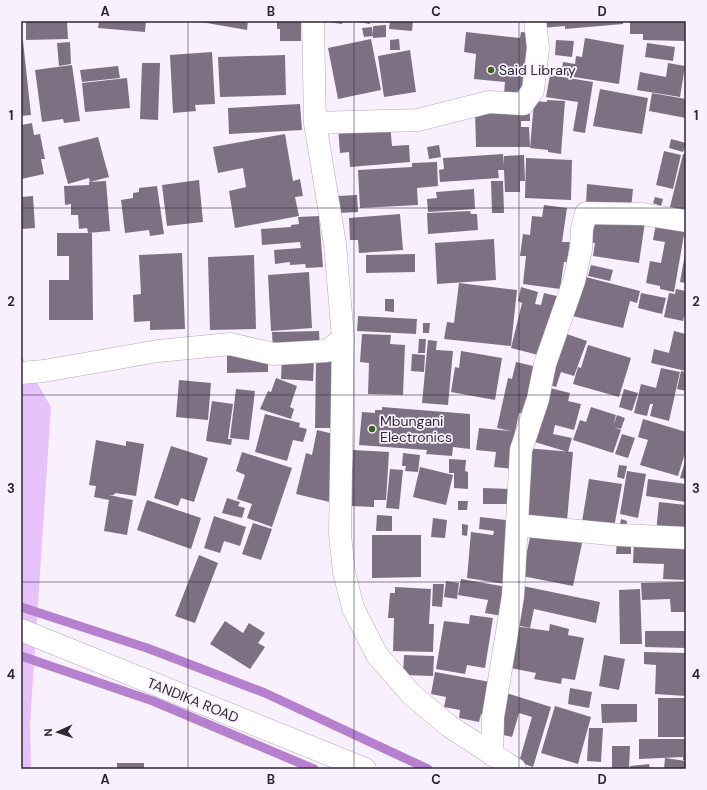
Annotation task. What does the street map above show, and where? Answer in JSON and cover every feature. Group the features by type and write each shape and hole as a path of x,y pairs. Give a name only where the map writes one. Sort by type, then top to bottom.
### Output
{"street":[{"path":"313,21 315,123 335,244 342,338 340,535 344,572 353,608 377,655 411,694 449,726 516,769"},
{"path":"315,123 418,120 489,102 523,104 533,90 538,48 535,21"},
{"path":"492,755 493,717 513,596 521,450 538,399 545,364 574,281 581,249 582,229 586,213 642,214 686,221"},
{"path":"21,373 44,371 158,351 230,344 274,354 327,351 342,338"},
{"path":"517,525 620,535 686,538"},
{"name":"TANDIKA ROAD","path":"21,630 365,769"}],"shaded area":[{"path":"21,355 51,407 30,724 31,769 21,769"}],"building":[{"path":"26,21 67,21 68,39 26,40"},
{"path":"99,21 146,21 145,32 98,28"},
{"path":"248,21 247,30 201,22"},
{"path":"277,21 301,21 301,41 280,41 280,29 277,29"},
{"path":"323,21 343,21 342,24"},
{"path":"353,21 370,21 370,24"},
{"path":"390,21 413,21 412,31 389,29"},
{"path":"540,21 623,21 623,24 565,29 565,26 541,28"},
{"path":"630,21 685,21 686,41 643,40 643,34 630,34"},
{"path":"386,25 386,37 373,38 373,26"},
{"path":"372,27 373,36 364,37 362,28"},
{"path":"466,32 520,38 521,32 532,33 524,85 522,85 520,96 504,94 505,82 474,79 476,54 464,52"},
{"path":"585,38 624,45 619,84 561,75 563,62 575,64 576,56 582,57"},
{"path":"371,39 381,90 338,99 328,48"},
{"path":"399,39 400,50 390,50 390,40"},
{"path":"556,40 574,41 572,57 555,55"},
{"path":"21,41 23,41 31,115 21,116"},
{"path":"70,42 71,64 59,66 57,43"},
{"path":"647,43 675,47 673,61 645,57"},
{"path":"410,50 416,92 384,97 378,56"},
{"path":"212,52 215,104 195,105 196,111 173,113 170,55"},
{"path":"285,55 286,95 220,97 218,57"},
{"path":"142,63 160,63 158,120 140,119"},
{"path":"668,63 685,66 680,97 637,90 640,72 666,77"},
{"path":"72,65 80,121 64,123 63,119 42,122 35,70"},
{"path":"118,66 120,78 82,82 80,70"},
{"path":"550,75 593,82 585,133 573,131 578,102 546,97"},
{"path":"127,78 130,108 85,112 82,83"},
{"path":"600,89 648,98 642,134 593,126"},
{"path":"652,93 686,99 686,118 649,111"},
{"path":"547,100 565,101 561,154 548,152 548,150 530,148 534,101 547,102"},
{"path":"300,104 302,130 229,134 228,108"},
{"path":"530,108 530,121 521,121 521,127 529,127 530,147 476,147 475,109"},
{"path":"32,123 34,135 40,134 45,159 41,159 44,174 21,179 21,125"},
{"path":"390,124 392,146 409,145 410,162 350,167 349,152 340,153 338,127"},
{"path":"285,134 293,181 300,179 303,196 295,197 299,216 235,228 229,191 246,187 243,168 218,173 213,147"},
{"path":"98,137 109,177 90,182 89,178 68,184 58,147"},
{"path":"671,139 686,143 683,152 669,148"},
{"path":"439,145 441,157 429,159 427,147"},
{"path":"664,151 681,155 673,189 656,185"},
{"path":"503,154 504,165 504,156 524,155 525,181 520,181 520,192 505,192 504,170 498,170 499,178 440,182 439,170 444,169 443,158"},
{"path":"683,154 686,155 686,206 683,218 668,215"},
{"path":"526,158 572,160 571,200 525,198"},
{"path":"437,162 438,186 417,188 418,205 360,208 358,170 412,167 412,163"},
{"path":"199,180 203,222 167,226 162,185"},
{"path":"106,181 110,231 88,233 87,228 79,229 78,215 71,215 71,204 65,205 64,186 89,185 89,182"},
{"path":"491,181 503,181 504,213 492,213"},
{"path":"587,184 633,189 631,209 586,205"},
{"path":"157,186 164,234 150,236 149,230 125,233 121,200 133,198 133,193 139,192 139,188"},
{"path":"474,189 475,209 428,212 427,199 437,198 436,192"},
{"path":"357,195 358,212 339,213 338,196"},
{"path":"33,196 35,228 21,229 21,197"},
{"path":"655,197 663,199 661,206 653,203"},
{"path":"544,205 567,208 562,242 570,242 567,262 564,262 560,289 523,284 526,256 520,256 523,234 530,235 532,216 542,217"},
{"path":"470,211 471,214 477,214 478,230 428,234 427,213"},
{"path":"400,214 403,250 359,253 358,240 350,240 349,218"},
{"path":"588,214 645,222 639,263 593,256 595,243 584,242"},
{"path":"319,216 323,267 306,268 305,264 290,265 290,262 275,264 274,250 301,248 300,242 262,245 261,229 291,227 291,225 299,224 298,217"},
{"path":"657,219 685,229 674,292 660,289 660,286 646,283 650,261 661,263 665,242 653,240"},
{"path":"57,233 92,233 93,320 49,320 49,280 69,280 69,256 57,256"},
{"path":"494,239 496,280 437,284 435,243"},
{"path":"182,253 185,329 150,330 150,321 134,322 133,295 141,294 139,255"},
{"path":"415,254 415,272 366,273 366,255"},
{"path":"686,254 686,283 680,282"},
{"path":"254,255 256,329 210,330 208,257"},
{"path":"591,265 613,270 610,281 588,276"},
{"path":"309,272 312,328 271,331 268,275"},
{"path":"578,275 640,291 637,303 630,301 623,328 568,315"},
{"path":"459,283 517,290 511,346 444,339 447,322 454,323"},
{"path":"521,287 538,292 535,304 541,305 544,293 561,297 546,357 511,348 522,303 518,301"},
{"path":"676,289 686,291 686,309 683,321 664,317 669,293 675,294"},
{"path":"641,293 666,298 662,314 638,308"},
{"path":"385,299 394,299 394,312 385,311"},
{"path":"358,316 417,319 416,334 357,331"},
{"path":"423,323 430,323 429,333 423,333"},
{"path":"319,331 320,350 273,352 272,332"},
{"path":"558,331 587,341 574,376 561,372 556,387 544,383"},
{"path":"674,331 686,334 686,371 651,363 654,349 669,353"},
{"path":"362,334 391,335 390,344 405,345 403,395 368,394 369,363 360,362"},
{"path":"419,339 426,339 425,353 418,353"},
{"path":"428,340 437,341 436,350 453,351 448,405 422,403"},
{"path":"588,345 631,358 619,397 573,384 578,367 581,368"},
{"path":"461,351 502,358 495,400 451,392 455,367 459,368"},
{"path":"412,354 425,355 424,372 411,371"},
{"path":"268,355 268,372 227,373 227,356"},
{"path":"282,356 314,359 313,381 281,379"},
{"path":"316,361 337,362 336,428 315,428"},
{"path":"516,362 542,368 532,416 519,413 515,432 497,428 508,378 512,379"},
{"path":"661,368 680,372 669,421 650,416 653,404 650,404 647,416 634,413 641,384 656,388"},
{"path":"681,371 686,372 686,391 677,389"},
{"path":"276,378 297,386 290,407 294,409 291,419 260,409 268,391 271,392"},
{"path":"179,380 211,383 208,420 176,417"},
{"path":"542,386 570,393 568,401 581,404 574,430 555,425 553,434 572,438 568,452 528,440"},
{"path":"236,389 255,391 249,440 230,438"},
{"path":"624,389 638,393 632,411 619,407"},
{"path":"212,401 233,404 228,439 232,439 231,445 206,441"},
{"path":"382,407 470,414 470,449 453,447 452,456 426,454 427,450 359,445 362,412 375,413 375,410 382,410"},
{"path":"591,407 616,415 613,426 617,415 625,418 621,429 614,427 621,430 613,453 573,440 580,420 586,422"},
{"path":"265,414 300,423 299,427 307,429 303,442 293,440 287,461 255,452"},
{"path":"643,419 686,432 686,450 678,476 640,465 648,440 638,437"},
{"path":"479,428 519,432 515,469 494,467 496,452 476,450"},
{"path":"317,430 338,435 334,503 296,494 306,453 312,455"},
{"path":"622,434 635,438 628,458 615,454"},
{"path":"96,440 126,446 126,441 144,444 136,496 115,493 114,495 109,495 133,500 127,535 104,531 109,500 94,497 96,486 89,485"},
{"path":"171,446 208,458 194,502 181,498 178,506 154,498"},
{"path":"525,448 573,452 567,521 519,517"},
{"path":"353,450 389,452 386,500 374,500 374,507 350,506"},
{"path":"242,452 292,468 272,527 247,518 252,504 237,499 245,475 236,471"},
{"path":"403,453 420,455 418,472 405,471 406,466 402,466"},
{"path":"686,458 686,479 680,478"},
{"path":"449,459 466,460 465,471 468,472 468,489 454,488 454,473 449,473"},
{"path":"619,465 627,466 624,479 617,477"},
{"path":"420,467 453,475 446,505 413,497"},
{"path":"390,469 403,470 399,509 386,508"},
{"path":"627,471 646,474 638,518 620,514"},
{"path":"589,479 622,484 613,533 581,528"},
{"path":"648,479 686,484 686,502 646,496"},
{"path":"483,488 513,489 513,504 483,504"},
{"path":"227,498 240,502 238,506 245,508 242,518 222,513"},
{"path":"147,500 201,518 191,549 137,530"},
{"path":"458,501 468,501 467,510 458,510"},
{"path":"659,502 686,505 686,537 656,533"},
{"path":"377,515 392,516 392,531 376,531"},
{"path":"214,516 246,527 240,546 224,541 220,553 204,548"},
{"path":"480,517 515,521 505,584 467,578 471,532 493,535 494,531 479,529"},
{"path":"433,518 447,520 445,538 431,537"},
{"path":"621,519 627,521 626,530 619,529"},
{"path":"253,523 272,529 261,560 242,554"},
{"path":"462,524 468,525 467,536 462,535"},
{"path":"531,532 582,543 573,586 522,576"},
{"path":"372,535 421,535 421,577 372,578"},
{"path":"617,539 631,539 631,554 616,554"},
{"path":"634,539 686,540 686,580 663,579 664,564 633,563"},
{"path":"199,555 218,563 195,623 175,616"},
{"path":"461,579 507,587 502,616 485,613 488,600 458,595"},
{"path":"446,581 459,583 457,599 444,597"},
{"path":"686,582 686,612 671,612 670,599 642,600 641,583"},
{"path":"433,584 444,584 442,607 432,606"},
{"path":"518,585 600,602 596,623 534,609 530,628 510,624"},
{"path":"395,587 431,589 429,624 434,624 433,652 393,651 394,618 388,618 390,593 395,593"},
{"path":"640,589 642,644 620,644 619,590"},
{"path":"470,615 493,618 485,668 467,665 465,674 436,669 444,621 469,624"},
{"path":"225,621 243,633 249,623 265,633 258,643 265,647 250,669 210,644"},
{"path":"550,624 569,629 568,635 584,638 575,680 562,678 561,684 534,679 536,673 506,667 514,626 549,631"},
{"path":"645,631 686,631 686,648 645,647"},
{"path":"644,652 686,653 686,696 655,694 656,665 644,664"},
{"path":"404,655 434,656 433,676 403,675"},
{"path":"604,655 625,659 619,690 599,686"},
{"path":"435,672 496,683 491,716 481,714 479,722 459,718 460,710 444,707 446,697 431,694"},
{"path":"570,688 592,692 589,708 568,704"},
{"path":"506,693 551,707 533,767 519,762 532,717 519,713 512,737 494,733"},
{"path":"658,698 686,698 686,737 658,737"},
{"path":"601,704 637,704 637,722 602,723"},
{"path":"555,706 591,717 578,764 541,753"},
{"path":"589,728 603,728 601,762 587,761"},
{"path":"639,739 686,739 686,760 683,760 683,757 639,759"},
{"path":"612,746 630,746 629,769 612,769"},
{"path":"665,758 686,761 686,769 664,769"},
{"path":"117,763 144,763 144,769 117,769"},
{"path":"649,764 650,769 631,769 630,766"}],"waterway":[{"path":"21,607 147,648 265,693 428,769"},
{"path":"21,656 153,701 314,769"}],"place":[{"name":"Said Library","path":"491,70"},
{"name":"Mbungani Electronics","path":"372,429"}]}
